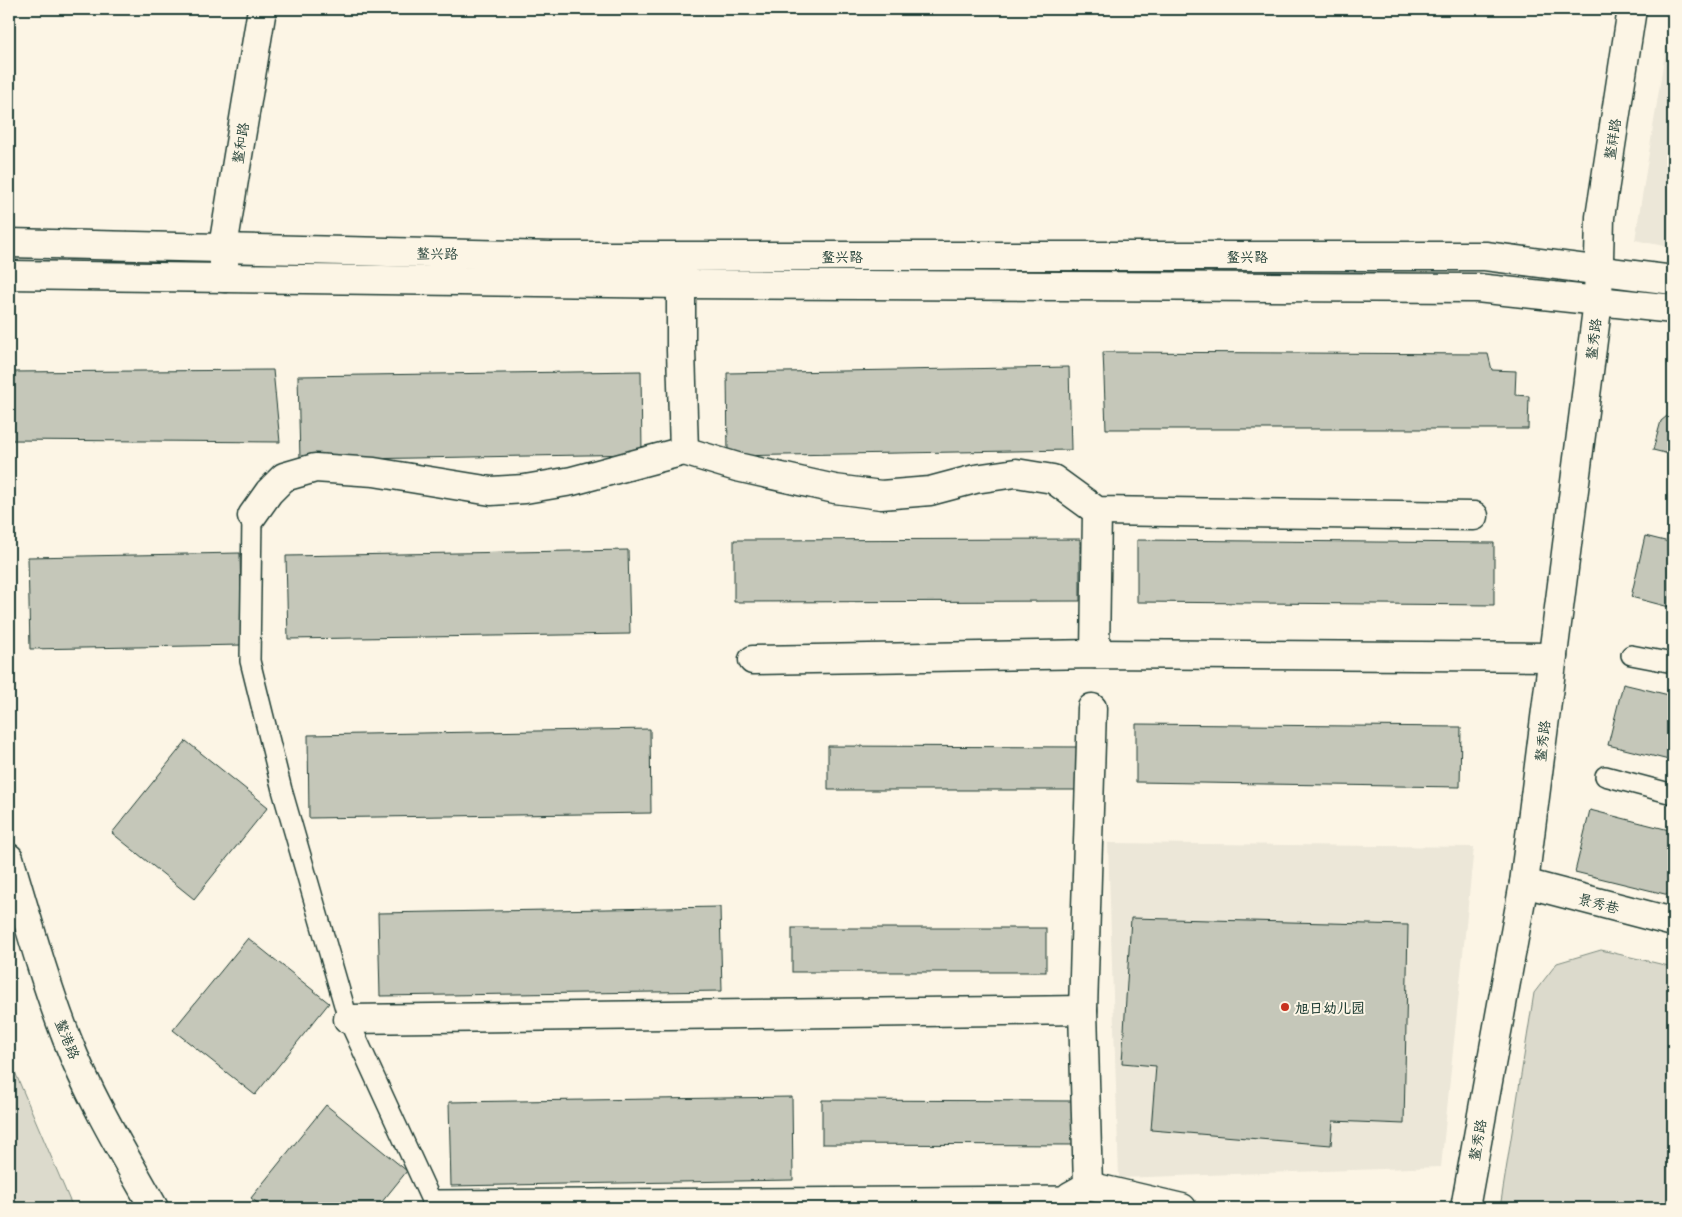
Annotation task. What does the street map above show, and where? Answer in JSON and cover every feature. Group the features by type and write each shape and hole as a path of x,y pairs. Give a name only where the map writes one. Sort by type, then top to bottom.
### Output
{"street":[{"name":"鳌和路","path":"225,278 223,247 262,9"},
{"name":"鳌祥路","path":"1598,270 1600,217 1632,9"},
{"name":"鳌兴路","path":"9,243 554,256 1485,256 1673,280"},
{"path":"682,256 680,284 684,451"},
{"name":"鳌秀路","path":"1465,1208 1524,883 1598,301 1598,270"},
{"name":"鳌兴路","path":"9,275 680,284 1477,288 1673,309"},
{"path":"252,516 269,492 284,477 315,468 374,472 491,491 525,489 572,481 684,451 737,467 835,488 881,495 930,491 975,478 1016,473 1053,479 1097,511 1474,516"},
{"path":"1095,654 1097,511"},
{"path":"753,660 1095,654 1553,656"},
{"path":"1092,708 1083,1010 1074,1196 1182,1208"},
{"name":"鳌港路","path":"9,858 52,998 67,1040 87,1085 154,1208"},
{"name":"景秀巷","path":"1524,883 1673,922"},
{"path":"348,1018 1083,1010"}],"lane":[{"path":"252,516 250,661 282,790 348,1018 435,1204 1074,1196"},
{"path":"1631,654 1673,663"},
{"path":"1605,776 1673,794"}],"shaded area":[{"path":"1673,9 1673,248 1635,240"},
{"name":"旭日幼儿园","path":"1108,843 1474,847 1441,1167 1119,1178"},
{"path":"1601,950 1673,967 1673,1208 1500,1208 1534,993 1557,963"},
{"path":"9,1058 70,1201 75,1208 9,1208"}],"building":[{"path":"1103,352 1488,354 1492,370 1516,371 1515,395 1529,396 1528,429 1106,429"},
{"path":"1069,367 1071,450 728,456 727,373"},
{"path":"273,370 280,442 9,440 9,372"},
{"path":"641,371 642,454 300,460 298,376"},
{"path":"1673,411 1673,455 1653,450 1661,421"},
{"path":"1645,536 1673,543 1673,608 1631,597"},
{"path":"1080,539 1080,601 734,602 734,540"},
{"path":"1137,540 1494,543 1494,605 1137,602"},
{"path":"628,550 630,634 288,639 286,556"},
{"path":"240,553 242,645 30,649 28,557"},
{"path":"1623,684 1673,696 1673,761 1608,745"},
{"path":"1136,724 1461,727 1460,787 1136,782"},
{"path":"650,729 651,813 309,818 308,735"},
{"path":"186,741 268,807 194,899 112,833"},
{"path":"828,746 1082,747 1082,790 828,790"},
{"path":"1590,810 1673,831 1673,896 1575,872"},
{"path":"720,907 722,991 380,996 378,913"},
{"path":"1131,918 1408,925 1404,1124 1333,1121 1331,1145 1151,1130 1156,1066 1122,1063"},
{"path":"792,928 1046,928 1046,972 792,972"},
{"path":"248,938 329,1003 255,1095 173,1030"},
{"path":"792,1097 793,1180 451,1186 449,1102"},
{"path":"822,1100 1076,1101 1076,1145 822,1144"},
{"path":"326,1105 407,1171 377,1208 264,1208 251,1198"}],"place":[{"name":"旭日幼儿园","path":"1285,1007"}]}
